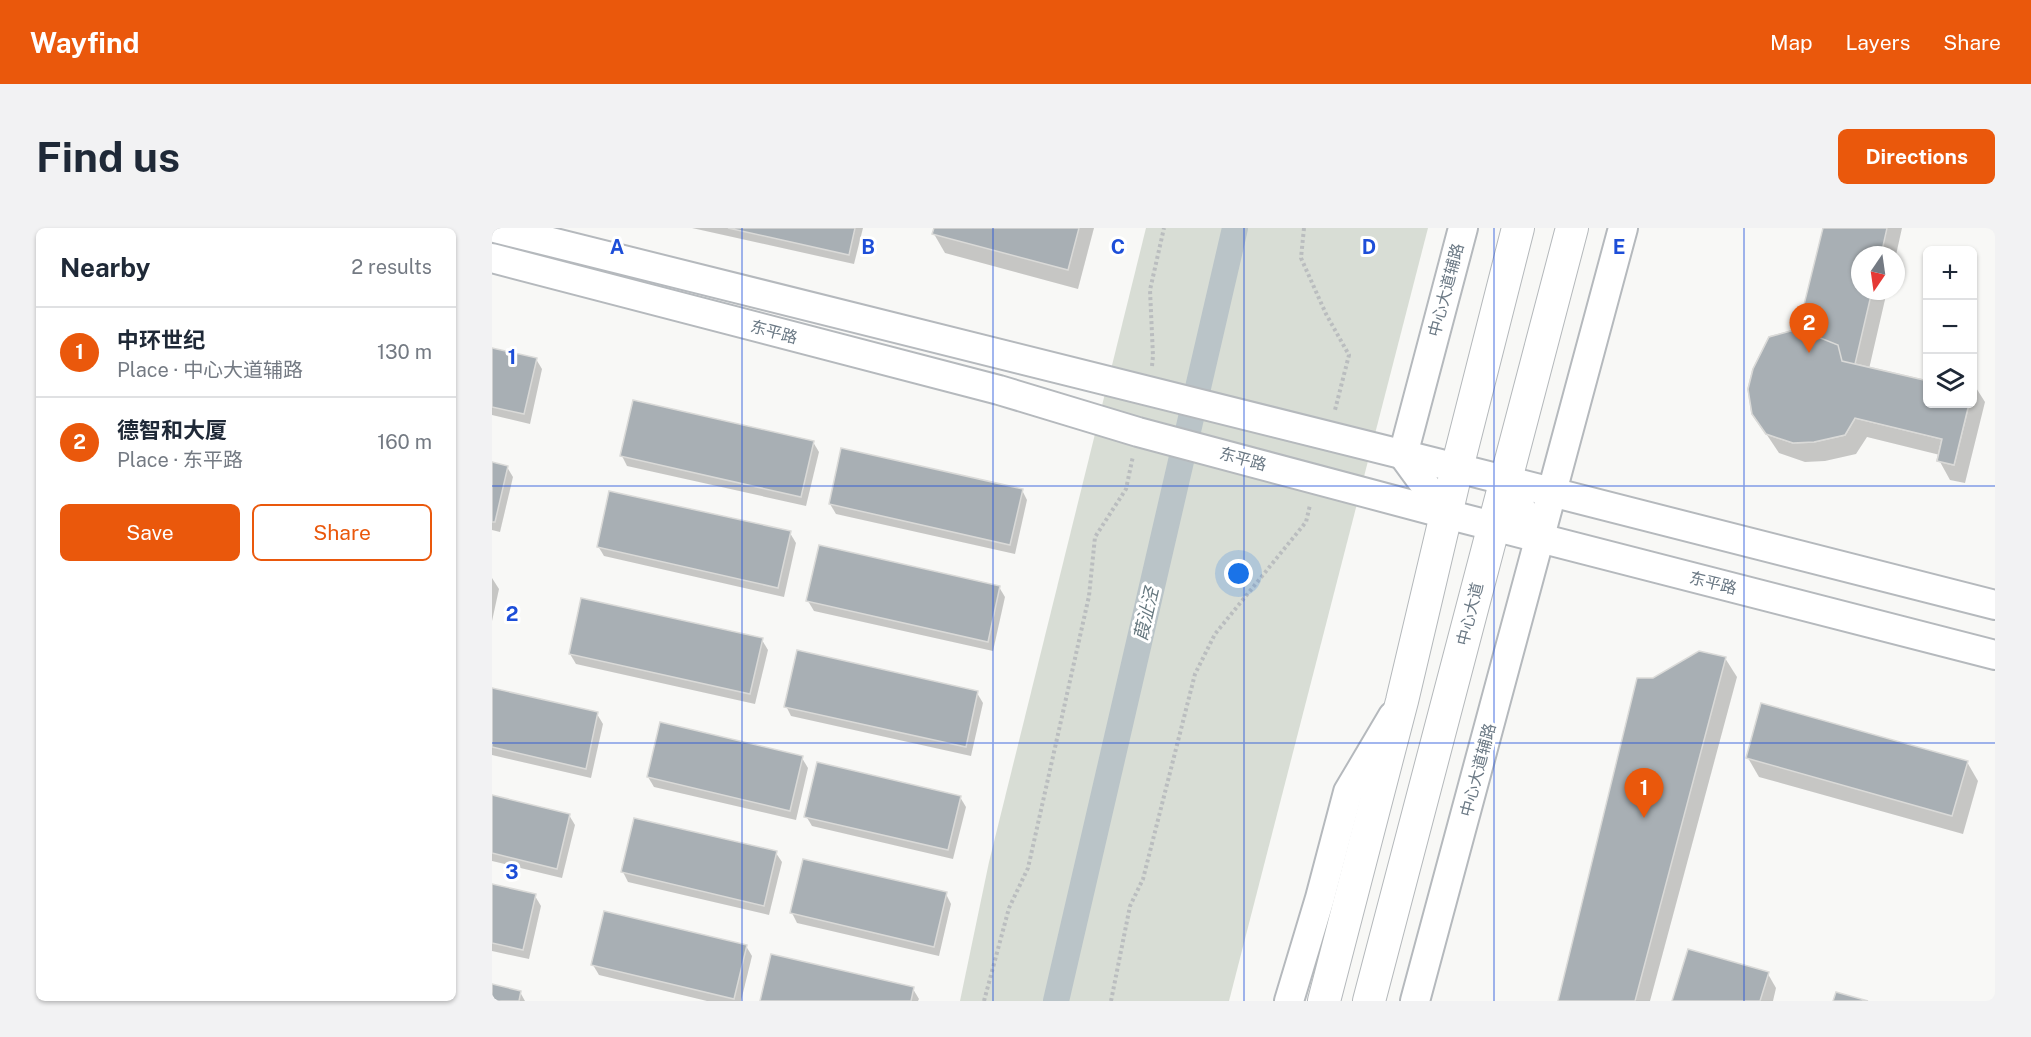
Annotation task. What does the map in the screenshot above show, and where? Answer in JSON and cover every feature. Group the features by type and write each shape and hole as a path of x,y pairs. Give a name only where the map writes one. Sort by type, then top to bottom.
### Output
{"main road":[{"name":"东平路","path":"495,228 1995,605"},
{"name":"中心大道辅路","path":"1403,455 1463,228"},
{"path":"1324,1001 1402,701 1457,468 1518,228"},
{"name":"中心大道","path":"1369,1001 1572,228"},
{"name":"中心大道辅路","path":"1415,1001 1623,228"},
{"name":"东平路","path":"492,258 999,390 1316,480 1995,655"},
{"path":"1403,455 1446,514"},
{"path":"1504,481 1540,539"},
{"path":"1289,1001 1320,898 1348,792 1402,701"}],"path":[{"path":"1158,394 1153,356 1150,290 1164,228"},
{"path":"1305,228 1301,258 1326,314 1349,355 1328,437"},
{"path":"984,1001 1009,908 1028,868 1089,596 1095,537 1126,489 1148,434"},
{"path":"1111,1001 1130,906 1143,879 1195,674 1215,634 1306,522 1316,480"}],"shaded area":[{"path":"1146,228 1428,228 1229,1001 960,1001 989,862"}],"building":[{"path":"728,228 855,228 849,255"},
{"path":"934,228 1079,228 1068,270 932,234"},
{"path":"1823,228 1887,228 1883,246 1851,246 1851,300 1870,300 1855,364 1923,380 1923,408 1968,408 1954,465 1937,461 1942,439 1855,418 1845,435 1814,442 1793,443 1766,434 1752,414 1748,389 1753,369 1769,337 1798,329"},
{"path":"1798,329 1838,345 1842,361 1923,380 1923,408 1968,408 1954,465 1937,461 1942,439 1855,418 1845,435 1814,442 1793,443 1766,434 1752,414 1748,389 1753,369 1769,337"},
{"path":"492,348 537,358 524,414 492,407"},
{"path":"633,400 814,441 801,497 620,456"},
{"path":"841,448 1023,489 1010,545 829,504"},
{"path":"492,462 508,466 495,522 492,522"},
{"path":"609,491 791,531 778,588 597,547"},
{"path":"819,545 1000,586 988,642 806,601"},
{"path":"581,598 763,638 750,694 569,654"},
{"path":"797,650 978,691 966,747 784,707"},
{"path":"1699,651 1726,657 1635,1001 1558,1001 1637,678 1653,678"},
{"path":"492,688 598,712 586,769 492,747"},
{"path":"1761,703 1968,761 1952,816 1746,758"},
{"path":"660,722 803,756 790,811 647,777"},
{"path":"817,762 961,796 948,850 804,817"},
{"path":"492,795 570,814 557,869 492,853"},
{"path":"634,818 777,851 764,906 621,872"},
{"path":"803,859 947,892 934,947 790,913"},
{"path":"492,884 536,894 523,950 492,943"},
{"path":"604,911 747,945 734,999 591,965"},
{"path":"1688,949 1769,972 1760,1001 1672,1001"},
{"path":"771,954 914,987 911,1001 760,1001"},
{"path":"492,984 521,991 519,1001 492,1001"},
{"path":"1836,992 1868,1001 1833,1001"}],"waterway":[{"name":"葭沚泾","path":"1056,1001 1235,228"}],"place":[{"name":"德智和大厦","path":"1809,353"},
{"name":"中环世纪","path":"1644,818"}]}
